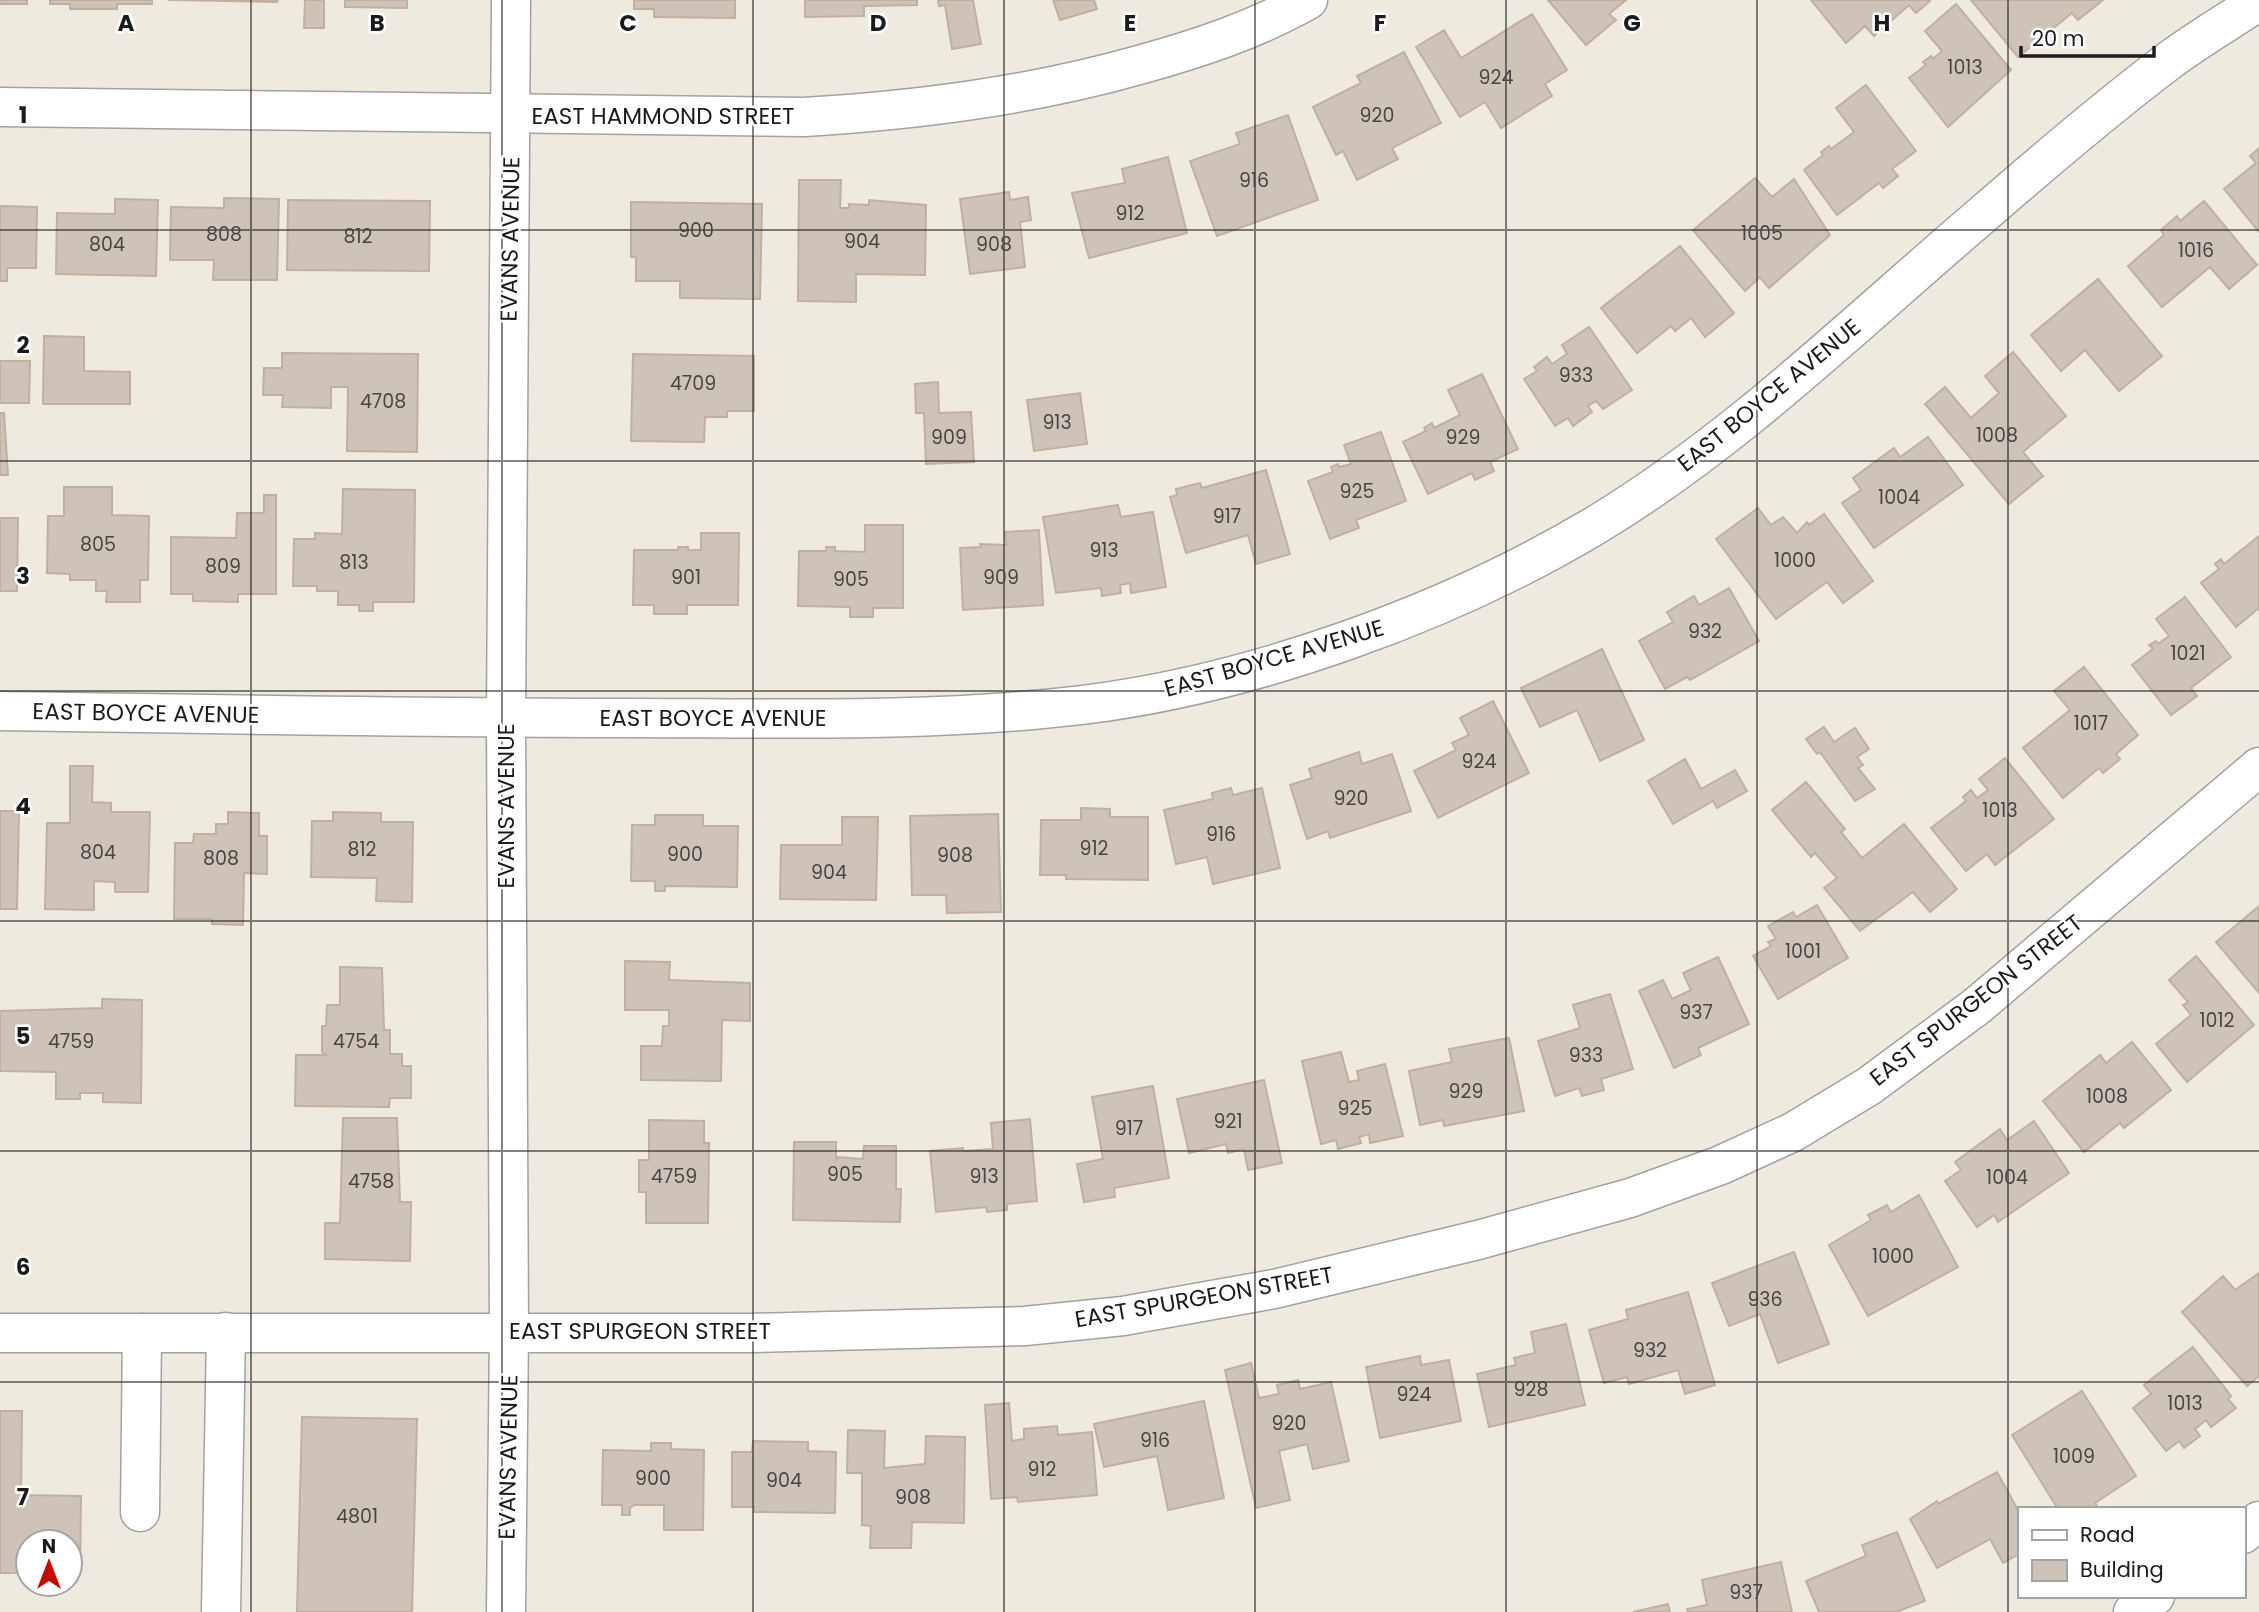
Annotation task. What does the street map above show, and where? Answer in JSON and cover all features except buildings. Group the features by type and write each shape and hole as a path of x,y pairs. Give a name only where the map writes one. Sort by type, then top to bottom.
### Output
{"street":[{"name":"EVANS AVENUE","path":"506,1612 509,1331 506,718 512,0"},
{"name":"EAST HAMMOND STREET","path":"0,107 804,117 898,111 989,100 1083,81 1202,48 1308,0"},
{"name":"EAST BOYCE AVENUE","path":"0,711 506,718 790,718 992,713 1086,704 1191,685 1290,657 1405,619 1519,569 1600,522 1668,477 1798,378 1974,221 2168,62 2259,1"},
{"name":"EAST SPURGEON STREET","path":"0,1333 804,1331 1025,1326 1123,1316 1312,1280 1478,1240 1630,1198 1721,1165 1793,1132 1869,1086 1977,1006 2259,767"},
{"path":"221,1612 226,1332"},
{"path":"140,1513 142,1333"},
{"path":"2245,1532 2259,1521"},
{"path":"2133,1612 2152,1598"}]}
